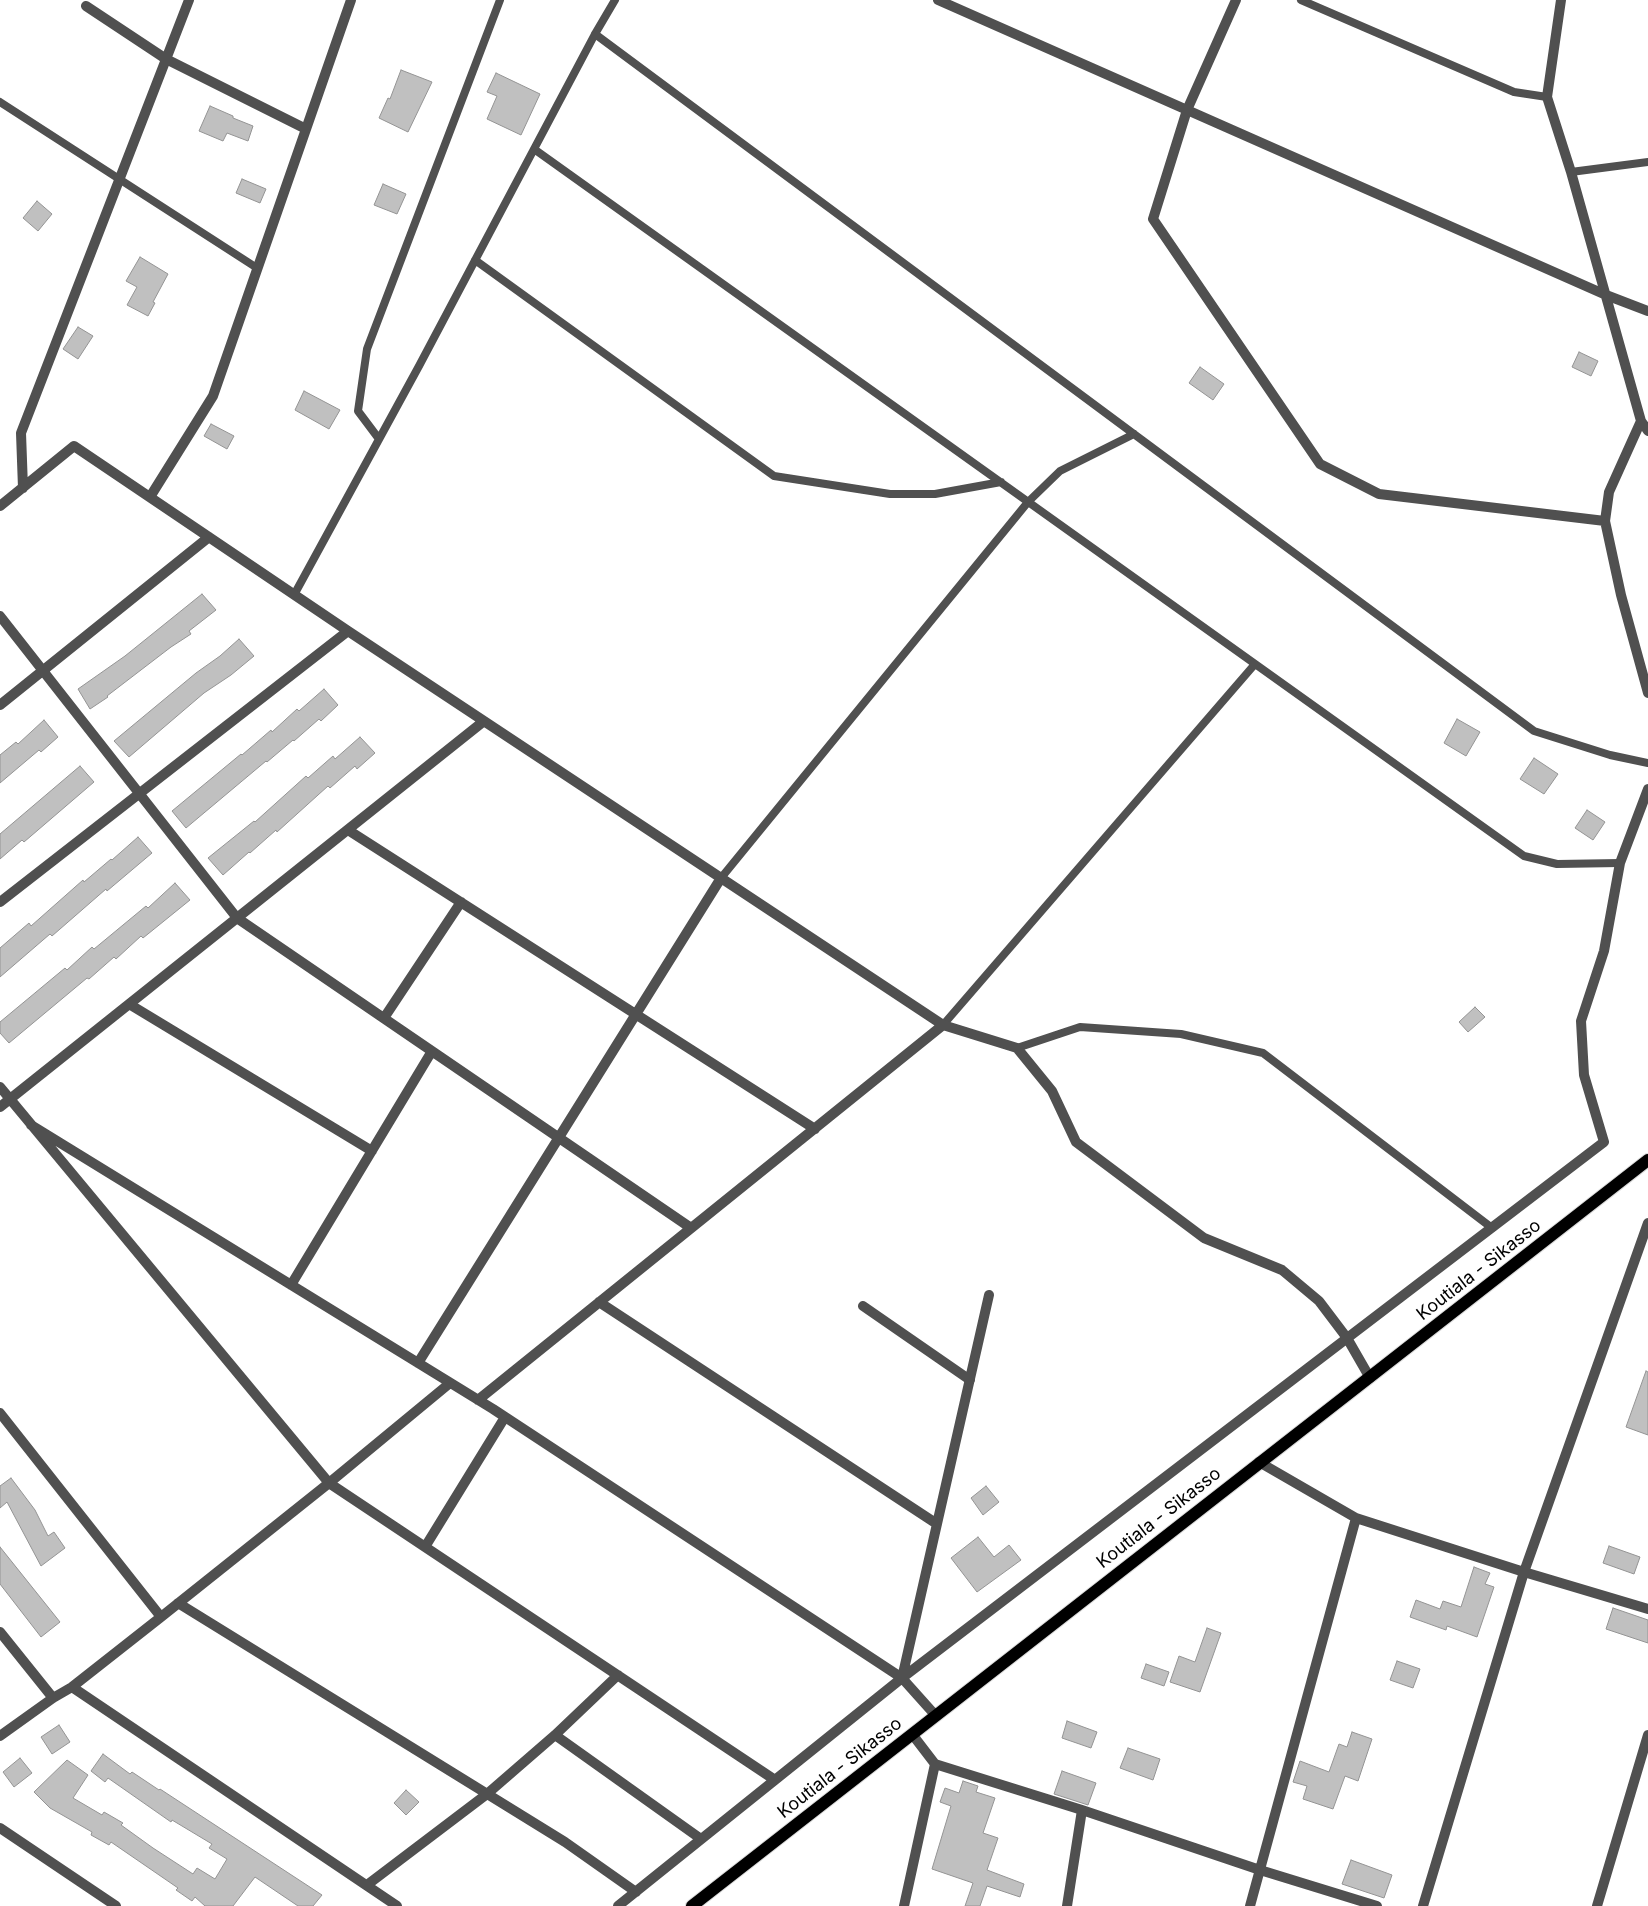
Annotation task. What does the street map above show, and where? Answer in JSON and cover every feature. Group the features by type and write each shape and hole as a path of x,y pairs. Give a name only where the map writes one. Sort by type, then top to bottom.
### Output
{"main road":[{"name":"Koutiala - Sikasso","path":"692,1906 1648,1160"}],"street":[{"path":"23,488 21,433 190,0"},
{"path":"150,497 212,396 351,0"},
{"path":"938,0 1606,295 1648,311"},
{"path":"1236,0 1187,110 1153,219 1320,464 1379,494 1605,521"},
{"path":"1561,0 1547,97 1572,172 1641,421 1648,431"},
{"path":"86,6 166,59 306,129"},
{"path":"1641,421 1609,492 1605,521 1621,595 1648,693"},
{"path":"0,506 74,446 348,632 943,1025 1016,1048 1052,1091 1076,1142 1204,1238 1282,1270 1319,1301 1347,1338 1370,1378"},
{"path":"0,705 209,537"},
{"path":"0,616 237,918 691,1228"},
{"path":"0,902 348,632"},
{"path":"0,1107 484,721"},
{"path":"618,1906 902,1678 1604,1142 1584,1075 1581,1021 1604,951 1620,863 1648,789"},
{"path":"348,830 815,1129"},
{"path":"418,1363 720,878"},
{"path":"384,1018 461,902"},
{"path":"129,1004 372,1151"},
{"path":"478,1400 943,1025"},
{"path":"291,1285 432,1051"},
{"path":"0,1087 329,1483 775,1780"},
{"path":"31,1125 505,1417 902,1678 936,1716"},
{"path":"1423,1906 1524,1572 1648,1223"},
{"path":"902,1678 989,1295"},
{"path":"600,1302 937,1524"},
{"path":"863,1306 970,1380"},
{"path":"0,1736 53,1698 72,1687 161,1618 450,1383"},
{"path":"0,1413 161,1618"},
{"path":"425,1547 505,1417"},
{"path":"1259,1462 1356,1518 1524,1572 1648,1609"},
{"path":"1250,1906 1356,1518"},
{"path":"178,1603 565,1842 636,1892"},
{"path":"0,1632 53,1698"},
{"path":"367,1885 487,1794 555,1735 618,1676"},
{"path":"72,1687 397,1906"},
{"path":"912,1734 935,1764 1082,1810 1260,1870 1377,1906"},
{"path":"555,1735 701,1839"},
{"path":"1596,1906 1648,1735"},
{"path":"904,1906 935,1764"},
{"path":"1067,1906 1082,1810"},
{"path":"0,1828 116,1906"}],"lane":[{"path":"380,439 358,411 367,349 500,0"},
{"path":"294,595 380,439 595,34 615,0"},
{"path":"1301,0 1514,92 1547,97"},
{"path":"595,34 1534,731 1610,755 1648,763"},
{"path":"0,102 257,268"},
{"path":"534,149 1524,856 1558,864 1620,863"},
{"path":"1572,172 1648,162"},
{"path":"476,260 774,476 890,494 935,494 1001,482"},
{"path":"720,878 1028,502 1060,471 1134,434"},
{"path":"943,1025 1255,664"},
{"path":"1016,1048 1080,1027 1181,1034 1263,1053 1492,1228"}],"building":[{"path":"401,70 432,82 408,132 379,118 388,98 390,99"},
{"path":"496,73 540,94 521,135 487,119 497,96 487,92"},
{"path":"210,106 253,126 248,141 227,133 223,141 199,131"},
{"path":"242,179 266,189 260,203 236,193"},
{"path":"383,184 406,194 397,214 374,205"},
{"path":"37,201 52,214 38,231 23,218"},
{"path":"140,257 168,274 153,302 155,303 148,316 127,305 137,287 126,281"},
{"path":"78,327 93,336 78,359 63,349"},
{"path":"1579,352 1598,361 1591,376 1572,367"},
{"path":"1200,367 1224,384 1213,400 1189,383"},
{"path":"304,391 340,410 329,429 295,410"},
{"path":"211,424 234,436 227,449 204,436"},
{"path":"202,594 216,610 189,631 191,634 90,709 78,689 125,656"},
{"path":"239,639 254,656 231,675 204,693 129,757 114,741 196,673 220,656"},
{"path":"324,689 338,705 321,721 319,719 294,741 266,761 186,828 172,811 271,730 272,732 297,709 299,711"},
{"path":"1457,719 1480,732 1466,756 1444,743"},
{"path":"44,720 58,737 41,752 39,750 0,783 0,755 16,742 18,744"},
{"path":"360,737 375,753 357,769 355,766 330,788 328,786 277,832 276,830 223,875 208,858 255,822 306,776 308,778 333,756 335,759"},
{"path":"1534,758 1558,774 1544,794 1520,779"},
{"path":"80,766 94,782 24,842 22,840 0,859 0,834"},
{"path":"1587,810 1605,822 1593,840 1575,828"},
{"path":"138,837 152,853 107,891 106,889 52,936 50,934 0,977 0,948 29,923 31,926 83,880 84,882"},
{"path":"175,883 190,900 143,938 141,936 116,959 114,957 89,979 87,978 9,1043 0,1033 0,1022 65,968 67,970 92,947 94,949 146,906 148,908"},
{"path":"1475,1007 1485,1017 1468,1032 1459,1022"},
{"path":"1646,1371 1648,1372 1648,1435 1626,1427"},
{"path":"11,1478 35,1510 48,1536 54,1532 65,1548 41,1566 7,1502 0,1508 0,1486"},
{"path":"986,1486 999,1502 983,1515 971,1498"},
{"path":"978,1537 994,1557 1009,1545 1021,1560 977,1592 951,1558"},
{"path":"1609,1546 1640,1557 1634,1574 1603,1563"},
{"path":"0,1547 60,1622 41,1637 0,1584"},
{"path":"1474,1567 1490,1573 1485,1584 1494,1587 1477,1637 1447,1626 1446,1630 1410,1617 1416,1600 1440,1609 1443,1601 1461,1607"},
{"path":"1613,1608 1648,1620 1648,1643 1606,1629"},
{"path":"1207,1628 1221,1633 1200,1692 1170,1682 1179,1656 1195,1662"},
{"path":"1397,1661 1420,1669 1413,1688 1390,1680"},
{"path":"1146,1664 1169,1672 1164,1686 1141,1678"},
{"path":"1067,1721 1097,1732 1091,1748 1062,1738"},
{"path":"59,1725 70,1742 52,1754 41,1737"},
{"path":"1352,1732 1372,1739 1358,1781 1345,1776 1333,1809 1303,1799 1307,1786 1293,1782 1300,1761 1329,1772 1339,1744 1347,1747"},
{"path":"1128,1748 1160,1759 1153,1780 1120,1768"},
{"path":"103,1754 130,1774 132,1772 160,1789 322,1895 313,1906 298,1906 255,1877 233,1906 205,1906 195,1897 192,1901 176,1890 178,1888 111,1842 109,1845 91,1835 92,1832 50,1808 34,1792 67,1760 88,1775 73,1798 102,1815 104,1812 123,1823 121,1825 193,1874 197,1868 215,1879 227,1859 209,1848 212,1844 172,1820 171,1822 108,1778 105,1782 91,1771"},
{"path":"20,1758 32,1773 14,1787 3,1772"},
{"path":"1062,1771 1096,1783 1088,1805 1054,1794"},
{"path":"963,1781 978,1786 976,1792 995,1798 983,1833 998,1838 987,1870 1024,1884 1020,1897 987,1886 980,1906 965,1906 973,1883 932,1869 951,1806 940,1802 945,1788 959,1793"},
{"path":"406,1790 419,1802 406,1815 394,1803"},
{"path":"1351,1860 1392,1875 1384,1898 1342,1884"}]}
